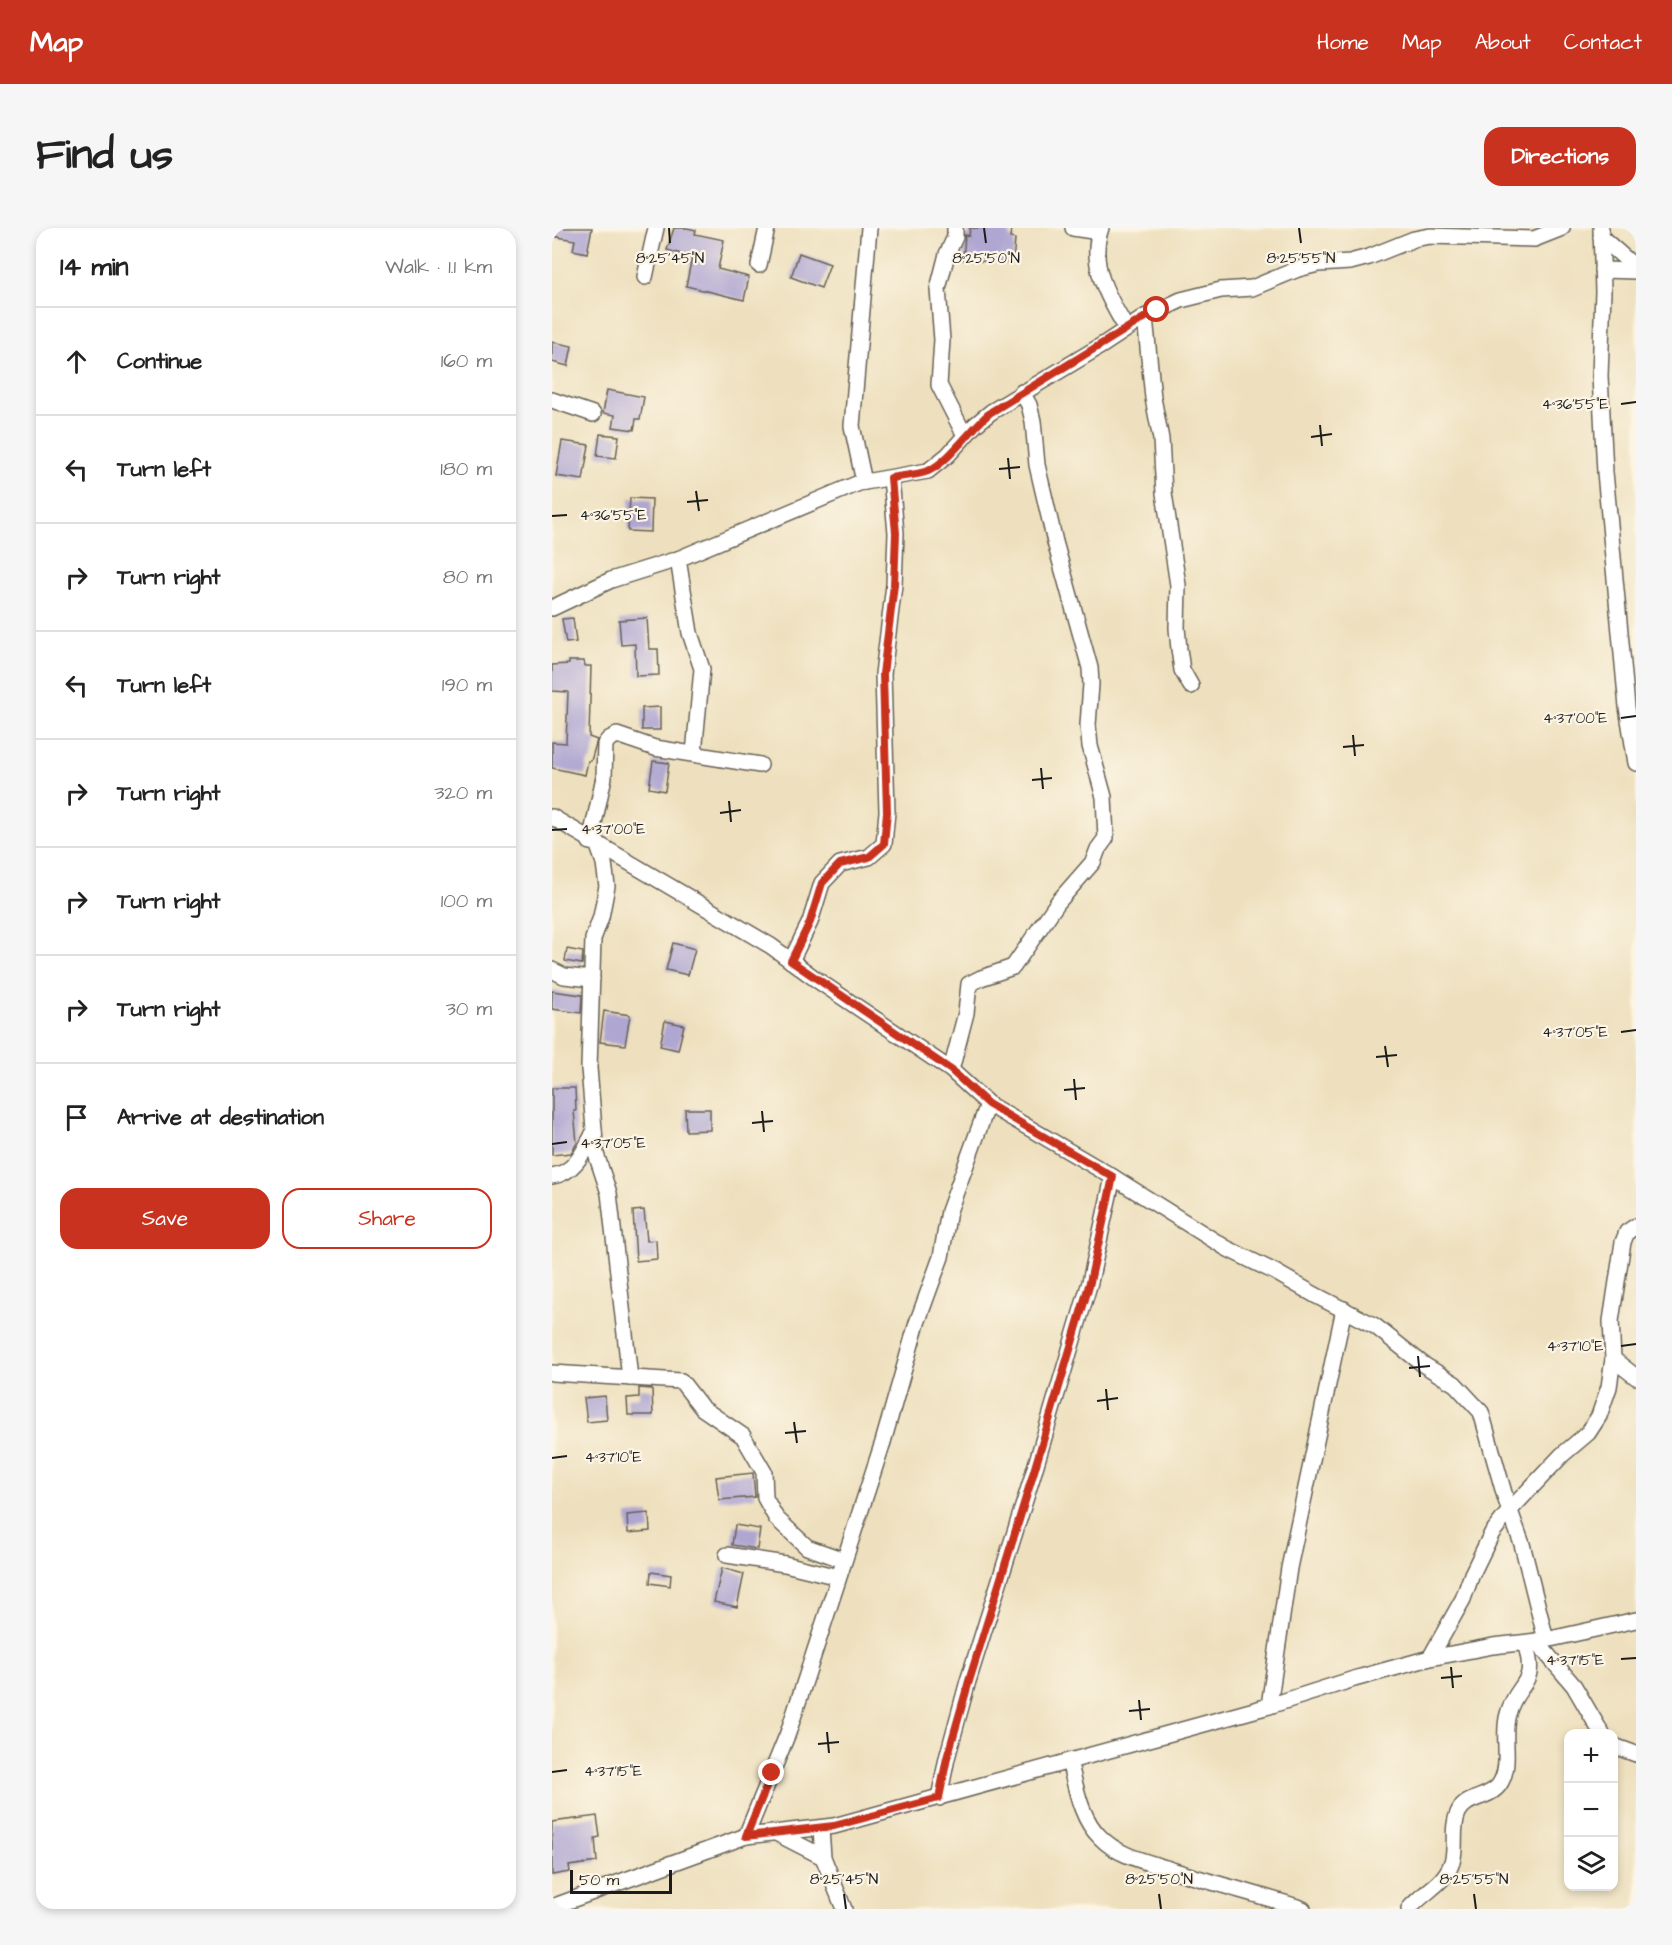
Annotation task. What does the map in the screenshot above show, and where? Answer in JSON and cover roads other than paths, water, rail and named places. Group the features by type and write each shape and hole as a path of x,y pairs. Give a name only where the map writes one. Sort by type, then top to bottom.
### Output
{"street":[{"path":"645,277 656,228"},
{"path":"759,265 767,228"},
{"path":"864,482 852,426 869,228"},
{"path":"955,228 955,237 946,254 938,289 942,340 939,385 965,436"},
{"path":"1072,228 1100,230 1096,260 1101,279 1126,328"},
{"path":"552,608 611,580 678,559 864,482 928,471 948,455 991,412 1104,344 1126,328 1181,300 1203,293 1252,288 1298,269 1318,264 1350,262 1414,239 1430,236 1534,239 1562,228"},
{"path":"1601,232 1636,270"},
{"path":"1601,232 1600,376 1605,472 1627,707 1636,764"},
{"path":"1602,270 1636,270"},
{"path":"1145,317 1153,398 1161,439 1164,493 1178,585 1179,649 1182,669 1191,686"},
{"path":"951,1070 966,1013 969,984 1013,967 1058,902 1093,862 1106,838 1107,830 1104,797 1089,735 1091,684 1088,655 1055,542 1037,465 1033,421 1029,405 1022,392"},
{"path":"552,400 593,414"},
{"path":"791,961 810,922 822,883 840,864 869,857 884,844 887,812 883,674 894,585 896,533 891,478"},
{"path":"678,559 690,633 702,669 694,753"},
{"path":"630,1378 609,1193 596,1154 589,1068 593,939 601,917 607,886 604,863 594,844 604,777 605,744 617,735 656,748 760,765"},
{"path":"552,818 771,946 951,1070 988,1104 1113,1177 1226,1248 1375,1326 1424,1365 1455,1384 1481,1412 1522,1544 1536,1641 1574,1686 1599,1729"},
{"path":"552,970 564,976 592,980"},
{"path":"746,1836 788,1733 884,1442 917,1323 941,1257 949,1211 988,1104"},
{"path":"552,1176 562,1174 573,1167 594,1132"},
{"path":"573,1167 602,1174"},
{"path":"939,1798 947,1758 969,1681 1090,1282 1113,1177"},
{"path":"1430,1658 1463,1599 1492,1533 1510,1510 1562,1455 1588,1433 1599,1416 1609,1387 1613,1359 1611,1321 1623,1242 1628,1232 1636,1226"},
{"path":"1269,1706 1289,1568 1344,1309"},
{"path":"1613,1359 1636,1377"},
{"path":"552,1373 681,1381 702,1408 743,1436 764,1472 765,1498 776,1518 807,1547 844,1560"},
{"path":"727,1555 785,1564 838,1577"},
{"path":"552,1907 746,1836 821,1829 1269,1706 1430,1658 1493,1646 1536,1641 1636,1620"},
{"path":"1409,1909 1437,1885 1449,1869 1455,1848 1458,1812 1468,1801 1493,1791 1499,1785 1504,1774 1507,1714 1529,1677 1529,1654 1536,1641"},
{"path":"1618,1747 1636,1754"},
{"path":"1069,1761 1082,1810 1099,1837 1126,1855 1303,1909"},
{"path":"821,1829 823,1857 844,1909"},
{"path":"778,1834 823,1857"}]}
